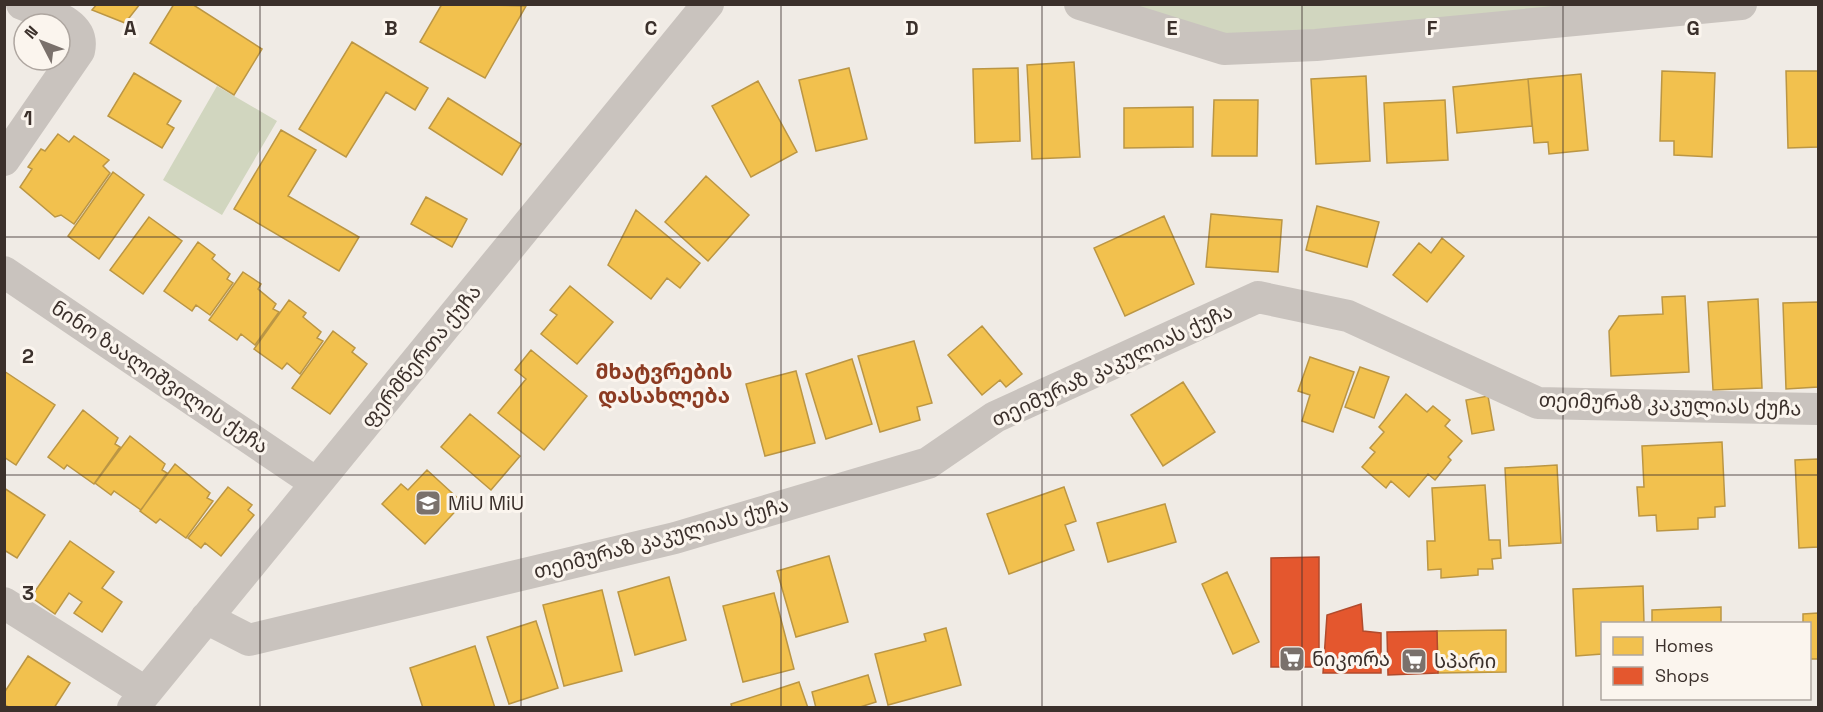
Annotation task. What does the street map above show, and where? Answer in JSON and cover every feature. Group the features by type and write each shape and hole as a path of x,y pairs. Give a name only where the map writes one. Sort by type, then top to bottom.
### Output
{"street":[{"path":"4,160 78,51 80,44 78,32 66,21 22,4"},
{"name":"ფერმწერთა ქუჩა","path":"139,700 708,4"},
{"path":"1080,4 1224,49 1316,45 1741,4"},
{"name":"ნინო ზაალიშვილის ქუჩა","path":"4,272 316,483"},
{"name":"თეიმურაზ კაკულიას ქუჩა","path":"206,618 249,640 675,538 928,463 995,417 1258,297 1348,316 1538,403 1818,409"},
{"path":"4,603 139,700"}],"green space":[{"path":"1125,5 1683,5 1224,36"},
{"path":"217,86 277,121 222,215 163,180"}],"building: Homes":[{"path":"97,4 140,4 125,23 92,10"},
{"path":"174,4 192,4 262,49 234,95 150,43"},
{"path":"442,4 526,6 485,78 420,42"},
{"path":"352,42 428,88 415,110 386,92 346,157 299,129"},
{"path":"1074,62 1080,157 1032,159 1027,65"},
{"path":"849,68 867,139 816,151 799,80"},
{"path":"1018,68 1020,141 975,143 973,69"},
{"path":"1662,71 1715,73 1712,157 1674,155 1674,141 1660,141"},
{"path":"1786,71 1818,71 1818,147 1788,148"},
{"path":"134,73 181,101 167,124 174,128 162,148 108,116"},
{"path":"1581,74 1588,150 1549,154 1548,142 1534,143 1528,79"},
{"path":"1366,76 1370,161 1316,164 1311,79"},
{"path":"1528,79 1532,126 1457,133 1453,87"},
{"path":"758,81 797,152 751,177 712,106"},
{"path":"448,98 521,144 502,175 429,128"},
{"path":"1214,100 1258,100 1257,156 1212,156"},
{"path":"1445,100 1448,160 1387,163 1384,103"},
{"path":"1193,107 1193,147 1124,148 1124,108"},
{"path":"281,130 316,150 288,196 359,237 339,271 234,209"},
{"path":"58,134 69,142 74,136 109,160 103,166 110,173 74,224 61,215 55,217 20,187 32,169 28,167 41,149 45,151"},
{"path":"113,172 144,195 99,259 68,236"},
{"path":"706,176 749,215 708,261 665,222"},
{"path":"426,197 467,219 452,247 411,224"},
{"path":"1317,206 1379,222 1367,267 1306,250"},
{"path":"636,210 700,263 680,288 667,278 651,299 608,265"},
{"path":"1211,214 1282,220 1278,272 1206,267"},
{"path":"1164,216 1194,284 1125,316 1094,248"},
{"path":"149,217 182,241 143,294 110,270"},
{"path":"1442,238 1464,256 1427,302 1393,275 1419,243 1431,253"},
{"path":"198,242 215,255 212,259 230,274 227,279 233,283 210,315 196,305 192,311 164,291"},
{"path":"243,272 261,284 258,289 276,304 273,309 279,312 255,345 241,334 237,340 209,320"},
{"path":"570,286 613,322 577,364 541,334 557,315 550,310"},
{"path":"1685,296 1689,372 1611,376 1609,331 1619,316 1663,314 1662,297"},
{"path":"1758,299 1762,388 1713,390 1708,302"},
{"path":"289,300 306,313 303,317 321,332 317,338 323,341 300,374 287,363 282,369 254,349"},
{"path":"1818,302 1818,387 1786,389 1783,303"},
{"path":"982,326 1022,374 1006,387 1000,380 982,395 948,355"},
{"path":"333,331 355,348 352,352 367,364 330,414 292,388"},
{"path":"914,341 932,403 917,407 920,420 880,432 858,356"},
{"path":"531,350 587,396 544,450 498,413 526,379 515,370"},
{"path":"1310,357 1354,372 1333,432 1302,421 1310,395 1298,391"},
{"path":"852,359 872,424 826,439 806,374"},
{"path":"1360,367 1389,377 1374,418 1345,407"},
{"path":"4,371 55,405 16,465 4,457"},
{"path":"796,371 815,443 765,456 746,384"},
{"path":"1183,382 1215,432 1163,466 1131,415"},
{"path":"1406,394 1427,412 1433,406 1450,420 1445,426 1462,441 1448,457 1451,460 1435,480 1428,474 1409,497 1391,481 1386,488 1362,467 1375,452 1370,448 1384,432 1379,427"},
{"path":"1488,396 1494,430 1472,434 1466,400"},
{"path":"83,410 118,438 115,444 120,447 94,484 67,465 64,469 48,457"},
{"path":"470,414 520,456 491,490 441,447"},
{"path":"130,436 165,464 162,470 167,473 141,510 114,491 111,495 95,483"},
{"path":"1722,442 1725,506 1715,507 1715,517 1698,518 1698,529 1657,531 1656,515 1639,516 1637,487 1644,487 1642,446"},
{"path":"1818,459 1818,547 1799,548 1795,460"},
{"path":"175,464 210,493 207,498 213,501 186,538 160,519 156,523 140,511"},
{"path":"1557,465 1561,543 1509,546 1505,468"},
{"path":"427,470 463,503 425,544 382,504 401,484 408,490"},
{"path":"1485,485 1489,540 1500,540 1501,558 1492,559 1493,569 1478,569 1478,575 1441,578 1441,569 1428,570 1427,541 1435,541 1432,488"},
{"path":"228,487 252,505 248,510 254,515 221,556 205,543 201,548 188,538"},
{"path":"1064,487 1076,521 1065,525 1074,550 1009,574 987,514"},
{"path":"4,488 45,515 17,558 4,550"},
{"path":"1165,504 1176,542 1108,562 1097,523"},
{"path":"70,541 114,572 102,588 122,602 102,632 74,613 82,602 69,593 55,614 31,597"},
{"path":"829,556 848,622 796,637 777,571"},
{"path":"1227,572 1259,642 1233,654 1202,584"},
{"path":"669,577 686,640 635,655 618,592"},
{"path":"1643,586 1644,622 1601,622 1601,654 1576,656 1573,589"},
{"path":"602,590 622,671 564,686 543,605"},
{"path":"774,593 794,669 743,682 723,606"},
{"path":"1721,607 1721,622 1652,622 1652,610"},
{"path":"1818,613 1818,659 1811,659 1811,622 1803,622 1803,614"},
{"path":"536,621 558,688 509,704 487,637"},
{"path":"946,628 961,685 888,705 875,654 926,641 924,634"},
{"path":"1506,630 1506,672 1438,673 1437,631"},
{"path":"475,646 495,708 423,708 410,668"},
{"path":"28,656 70,683 54,708 10,708 4,704 4,693"},
{"path":"868,675 876,702 857,708 816,708 812,692"},
{"path":"799,682 808,708 732,708 731,704"}],"building: Shops":[{"path":"1319,557 1319,667 1271,667 1271,558"},
{"path":"1361,604 1363,631 1381,633 1381,673 1323,673 1327,615"},
{"path":"1437,631 1438,673 1388,675 1387,632"}],"place":[{"name":"MiU MiU","path":"428,503"},
{"name":"ნიკორა","path":"1292,659"},
{"name":"სპარი","path":"1414,661"}],"district":[{"name":"მხატვრების დასახლება","path":"664,383"}]}
